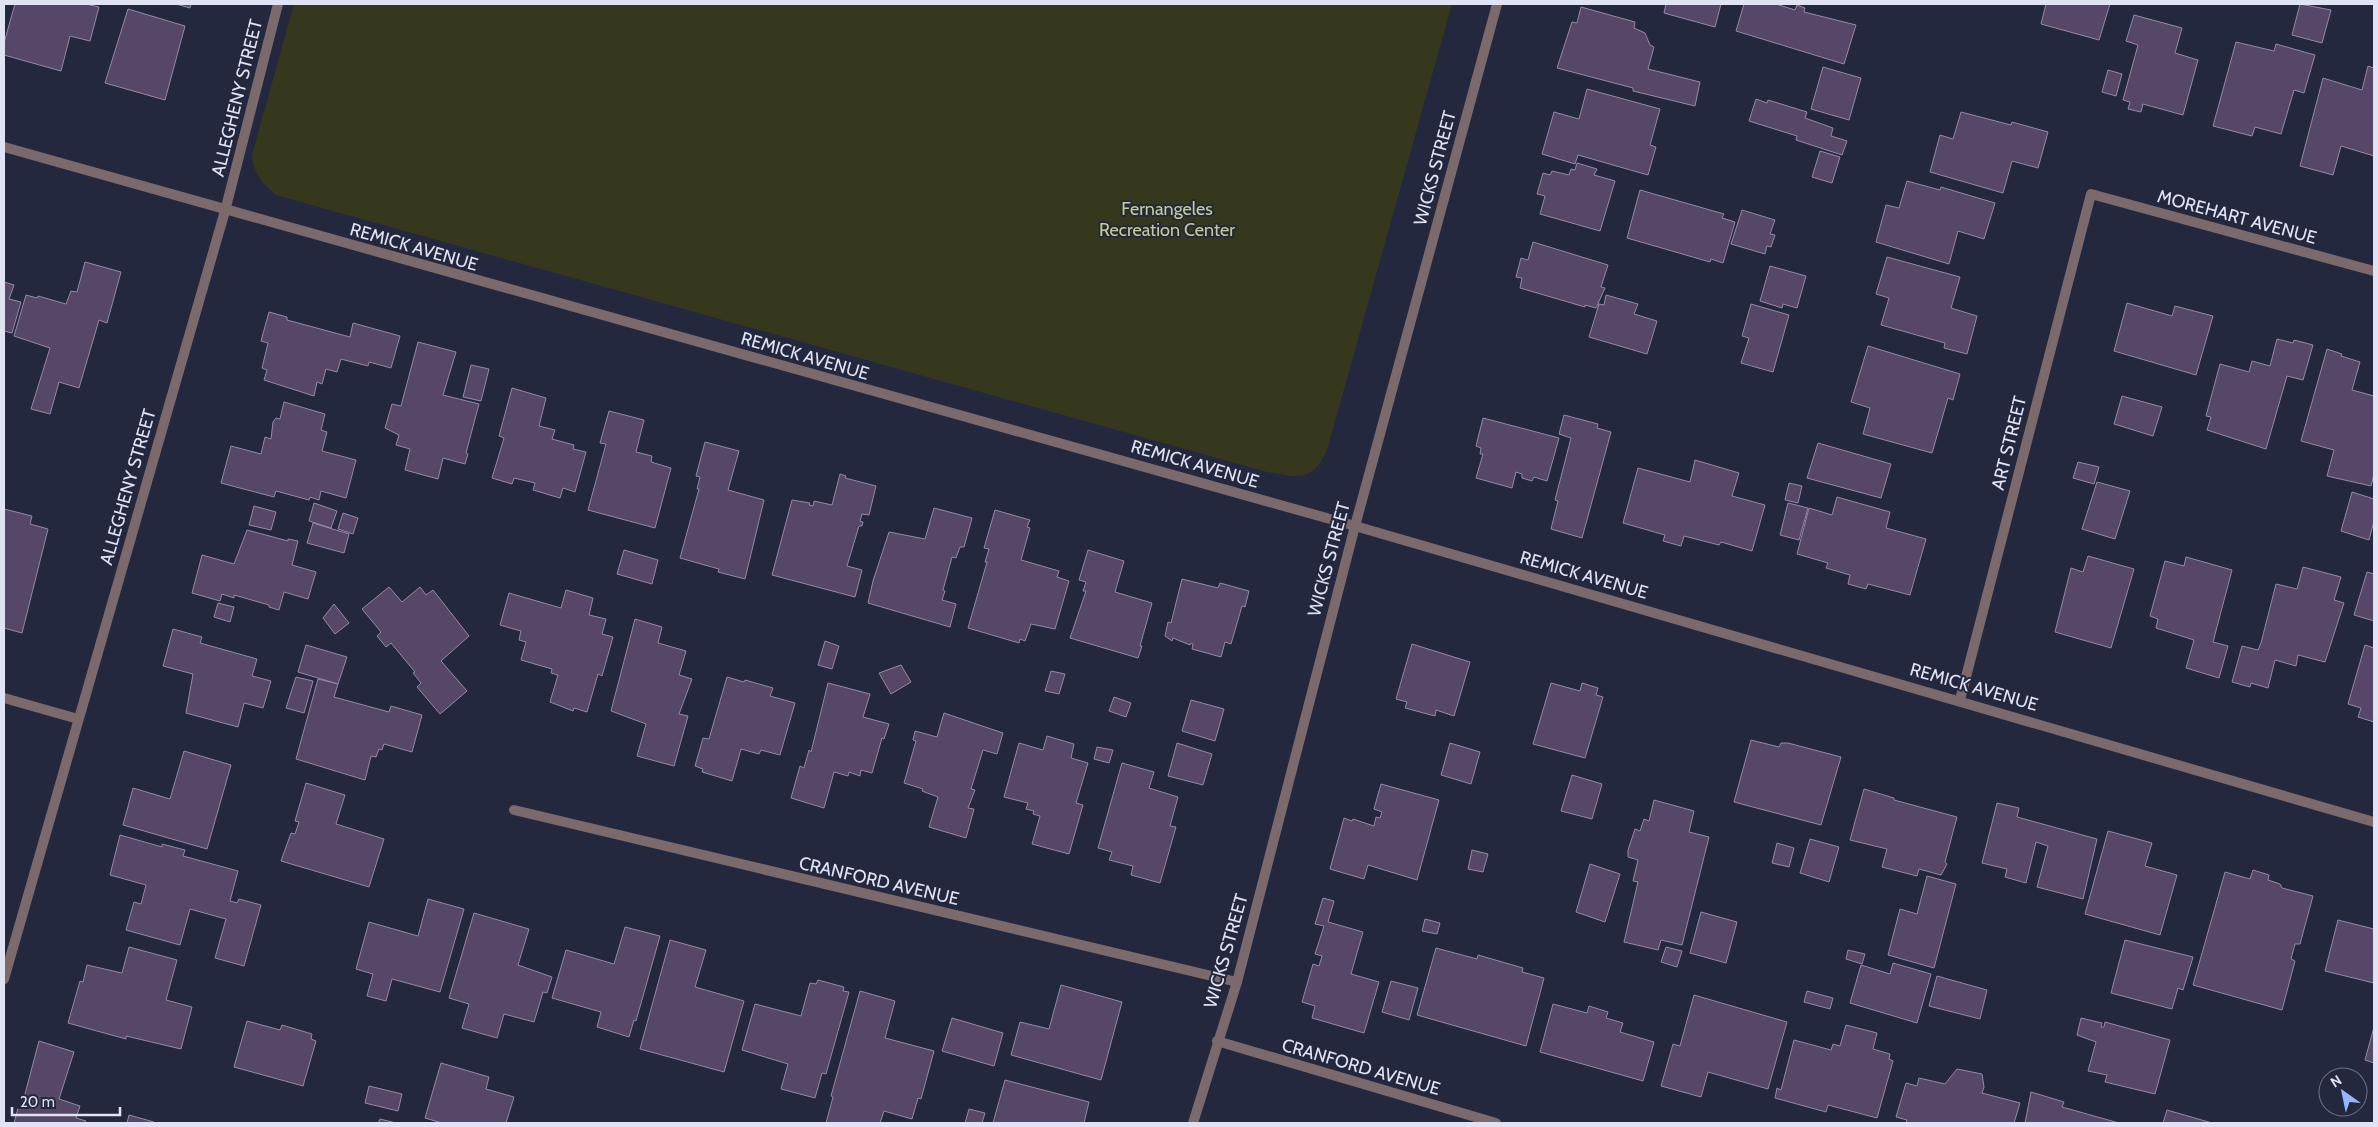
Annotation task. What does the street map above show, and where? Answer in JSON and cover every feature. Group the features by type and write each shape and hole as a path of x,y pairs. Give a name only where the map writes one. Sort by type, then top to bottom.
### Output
{"street":[{"name":"ALLEGHENY STREET","path":"4,979 225,211 278,4"},
{"name":"WICKS STREET","path":"1193,1123 1236,982 1355,526 1497,4"},
{"name":"REMICK AVENUE","path":"4,147 225,211 1355,526 1960,700 2374,822"},
{"name":"MOREHART AVENUE","path":"2090,194 2374,271"},
{"name":"ART STREET","path":"1960,700 2090,194"},
{"path":"4,698 78,719"},
{"name":"CRANFORD AVENUE","path":"514,810 1236,982"},
{"name":"CRANFORD AVENUE","path":"1217,1041 1496,1123"}],"green space":[{"name":"Fernangeles Recreation Center","path":"294,4 1452,4 1327,450 1316,468 1310,473 1296,476 1267,472 276,195 259,177 254,167 252,155"}],"building":[{"path":"15,4 86,4 99,7 90,41 70,36 61,71 4,55 4,43"},
{"path":"176,4 191,4 190,8"},
{"path":"1666,4 1721,4 1715,27 1664,13"},
{"path":"1744,4 1776,4 1795,10 1797,5 1805,8 1804,12 1856,25 1844,64 1736,31"},
{"path":"2046,4 2110,4 2099,40 2041,24"},
{"path":"2300,4 2331,10 2322,43 2292,35"},
{"path":"1581,7 1635,22 1634,28 1645,33 1650,45 1654,47 1648,69 1700,82 1695,106 1633,91 1633,88 1557,68 1572,22 1577,23"},
{"path":"128,9 185,26 165,100 105,83"},
{"path":"2134,15 2182,28 2175,53 2198,60 2183,115 2143,104 2141,112 2128,109 2130,102 2123,100 2138,45 2126,41"},
{"path":"2236,42 2274,51 2276,44 2315,55 2304,93 2294,90 2281,134 2255,127 2252,136 2213,126"},
{"path":"2368,66 2374,68 2374,156 2341,146 2333,175 2300,166 2323,78 2362,90"},
{"path":"1823,67 1861,78 1849,120 1811,109"},
{"path":"2108,70 2122,74 2116,96 2102,92"},
{"path":"1587,89 1660,109 1650,145 1656,147 1648,175 1578,155 1575,164 1542,154 1554,112 1579,119"},
{"path":"1756,99 1767,103 1768,100 1807,112 1805,118 1833,128 1831,136 1847,141 1842,155 1796,140 1797,136 1749,121"},
{"path":"1961,112 2011,125 2012,122 2048,132 2038,168 2012,161 2003,193 1930,172 1940,135 1953,139"},
{"path":"1820,151 1840,157 1832,183 1812,177"},
{"path":"1577,163 1597,169 1594,175 1615,181 1600,231 1540,214 1545,196 1537,194 1543,173 1550,175 1552,171 1569,175 1571,169 1575,170"},
{"path":"1907,181 1940,190 1941,187 1995,203 1984,239 1958,231 1949,264 1876,242 1886,205 1899,208"},
{"path":"1640,190 1724,214 1722,218 1735,222 1723,263 1711,259 1710,262 1627,238"},
{"path":"1742,210 1775,220 1770,234 1775,235 1771,247 1767,246 1765,254 1731,244"},
{"path":"1533,242 1608,265 1601,287 1605,288 1596,308 1585,305 1585,307 1520,288 1522,278 1516,277 1521,258 1528,260"},
{"path":"1887,257 1960,277 1951,308 1977,316 1967,354 1944,348 1945,343 1881,325 1889,298 1876,294"},
{"path":"85,262 121,272 107,323 99,320 79,388 59,382 50,414 31,409 50,348 14,336 26,295 37,298 38,296 66,304 71,291 77,292"},
{"path":"1770,266 1806,276 1797,308 1783,304 1782,308 1760,301"},
{"path":"4,282 14,285 9,299 21,302 12,333 4,331"},
{"path":"1606,295 1638,304 1634,314 1657,321 1647,354 1589,337 1599,304 1604,305"},
{"path":"2127,303 2172,316 2175,306 2213,316 2196,375 2114,351"},
{"path":"1751,304 1789,315 1773,372 1741,363 1749,338 1742,336"},
{"path":"269,312 287,317 287,320 350,337 353,323 400,336 391,368 369,362 368,366 341,359 337,372 326,369 322,384 317,382 314,396 264,380 267,370 262,368 268,343 261,341"},
{"path":"2277,339 2293,343 2294,340 2313,345 2303,380 2287,376 2266,449 2207,430 2211,417 2206,416 2220,364 2249,372 2252,361 2270,366"},
{"path":"418,342 456,352 443,395 479,404 466,453 468,454 465,464 443,458 438,479 405,470 410,449 396,445 399,435 385,428 392,404 401,406"},
{"path":"1868,346 1960,374 1953,400 1948,398 1932,453 1863,434 1870,408 1851,402"},
{"path":"2327,349 2360,362 2352,390 2374,396 2374,474 2371,486 2327,476 2334,450 2301,441"},
{"path":"471,365 489,369 481,401 463,397"},
{"path":"512,388 546,398 539,426 555,430 552,439 574,445 573,449 586,452 575,492 563,488 560,498 533,490 535,483 514,478 512,484 492,478 504,438 499,436"},
{"path":"2122,396 2162,407 2153,436 2114,424"},
{"path":"284,402 325,414 321,430 327,432 322,451 356,460 346,498 321,491 319,500 310,497 309,500 276,491 274,497 221,483 231,446 261,454 265,437 271,439 273,422 276,418 280,419"},
{"path":"609,411 644,420 636,452 652,456 651,462 671,468 655,528 588,510 606,444 600,443"},
{"path":"1564,415 1598,424 1597,428 1611,432 1582,538 1551,529 1558,501 1555,500 1571,438 1559,434"},
{"path":"1483,418 1559,438 1547,481 1534,477 1532,481 1522,478 1522,474 1516,472 1512,488 1476,478 1483,454 1480,454 1481,448 1476,446"},
{"path":"705,442 739,451 728,490 764,500 745,579 718,572 719,569 680,558 699,489 697,489 700,477 696,476"},
{"path":"1818,443 1891,464 1881,498 1807,478"},
{"path":"1695,460 1739,473 1732,496 1765,505 1752,551 1721,542 1719,545 1684,536 1681,546 1663,541 1665,535 1623,523 1638,468 1690,482"},
{"path":"2078,462 2099,467 2094,484 2073,478"},
{"path":"840,474 846,476 845,478 876,486 869,515 862,514 860,521 863,522 862,526 859,526 847,566 862,570 855,597 772,575 792,500 810,503 809,505 813,506 814,501 832,505"},
{"path":"2097,482 2130,491 2115,539 2082,529"},
{"path":"1789,483 1802,486 1798,503 1785,500"},
{"path":"2352,492 2374,499 2374,521 2369,540 2341,531"},
{"path":"1837,497 1890,512 1886,528 1926,539 1910,595 1868,584 1866,589 1848,584 1850,575 1826,568 1828,563 1797,554 1809,508 1832,515"},
{"path":"314,503 337,511 331,528 309,521"},
{"path":"1788,503 1808,508 1799,540 1780,535"},
{"path":"254,506 276,512 271,530 249,525"},
{"path":"934,508 972,518 964,547 960,547 956,558 952,557 943,590 945,591 942,600 956,604 950,627 868,603 889,532 925,539"},
{"path":"4,509 32,516 30,524 48,529 22,633 4,628"},
{"path":"995,510 1030,520 1027,527 1030,528 1021,560 1059,571 1057,577 1069,581 1055,629 1031,624 1025,641 1020,639 1019,643 968,628 987,562 985,562 989,549 984,548"},
{"path":"343,513 358,518 353,534 338,529"},
{"path":"313,523 349,534 344,553 307,543"},
{"path":"247,530 288,541 288,539 298,541 292,565 316,572 308,599 284,592 279,610 269,607 269,605 234,595 234,598 222,594 220,601 192,593 202,555 234,564"},
{"path":"624,550 658,560 652,584 617,574"},
{"path":"1088,550 1124,561 1115,592 1152,603 1138,658 1070,638 1086,591 1083,591 1086,582 1079,580"},
{"path":"2088,556 2134,569 2111,648 2055,632 2071,568 2083,572"},
{"path":"2186,557 2232,570 2213,642 2228,646 2219,678 2186,668 2194,640 2156,628 2158,619 2150,616 2165,561 2184,566"},
{"path":"2303,567 2341,577 2334,600 2344,603 2325,662 2298,655 2296,666 2275,660 2268,688 2251,683 2250,687 2232,682 2242,646 2258,650 2276,584 2297,589"},
{"path":"2367,572 2374,574 2374,621 2354,615"},
{"path":"1182,579 1218,588 1220,583 1249,591 1245,607 1242,606 1231,644 1225,642 1221,657 1192,649 1193,644 1191,643 1190,645 1173,638 1172,641 1165,636 1168,622 1171,623"},
{"path":"389,587 402,602 420,587 426,595 433,590 469,636 441,661 467,691 440,714 417,687 421,683 413,673 415,672 391,643 386,647 377,636 381,632 362,609"},
{"path":"566,590 593,598 589,615 606,619 602,634 613,637 602,676 598,674 587,712 574,708 573,711 550,702 558,675 551,673 552,669 521,660 526,642 519,640 521,631 500,625 509,593 561,608"},
{"path":"218,603 234,607 230,622 214,617"},
{"path":"334,604 349,623 335,634 323,618"},
{"path":"635,619 662,627 658,643 686,651 679,675 692,679 679,714 688,716 674,766 637,756 646,724 611,711"},
{"path":"173,629 202,637 200,643 257,659 252,676 271,681 263,708 244,703 238,727 186,713 193,674 163,666"},
{"path":"825,641 839,646 832,669 818,665"},
{"path":"1412,644 1470,662 1454,716 1436,710 1435,716 1405,708 1407,702 1396,699"},
{"path":"306,645 347,657 338,684 298,672"},
{"path":"2365,645 2374,648 2374,722 2358,717 2361,708 2348,704"},
{"path":"901,665 911,682 891,694 879,673"},
{"path":"1051,671 1065,674 1059,694 1045,691"},
{"path":"296,677 313,681 304,713 286,708"},
{"path":"727,677 773,688 770,696 795,703 780,755 761,750 759,754 741,749 732,781 702,772 703,769 695,766 703,738 709,739"},
{"path":"318,679 338,684 334,697 389,712 391,706 422,715 412,752 384,744 382,750 379,749 376,757 371,756 365,780 296,759"},
{"path":"828,683 870,694 863,717 889,724 884,739 882,738 872,773 861,770 860,776 849,772 848,776 834,772 824,808 791,798 800,766 804,768 809,750 811,752"},
{"path":"1551,683 1580,691 1582,683 1598,688 1596,695 1603,697 1585,758 1533,744"},
{"path":"1114,697 1131,703 1126,717 1109,711"},
{"path":"1191,700 1224,709 1215,741 1182,731"},
{"path":"944,713 1003,733 997,754 983,750 971,789 975,790 968,808 974,809 966,838 929,827 938,797 922,791 923,789 904,783 916,741 913,740 915,731 937,737"},
{"path":"1047,736 1074,744 1071,758 1088,763 1076,803 1083,805 1069,854 1032,844 1040,816 1033,814 1034,811 1026,809 1028,803 1004,797 1019,743 1043,750"},
{"path":"1751,740 1779,747 1781,743 1788,743 1841,757 1821,825 1734,802"},
{"path":"1177,743 1212,754 1203,785 1168,776"},
{"path":"1450,743 1480,752 1471,784 1441,775"},
{"path":"1097,747 1113,750 1109,763 1094,759"},
{"path":"184,751 231,765 207,849 123,825 133,788 170,799"},
{"path":"1122,763 1154,772 1149,788 1178,797 1170,826 1176,827 1160,883 1131,875 1133,866 1109,860 1112,852 1098,848"},
{"path":"1572,775 1602,784 1592,819 1561,811"},
{"path":"306,783 345,795 336,824 384,839 369,887 281,861 291,833 295,834 299,822 295,821"},
{"path":"1381,784 1439,800 1417,880 1368,865 1364,879 1330,869 1344,818 1374,826 1376,817 1380,818 1382,812 1374,809"},
{"path":"1864,789 1894,798 1894,800 1957,817 1945,862 1947,864 1941,875 1919,869 1917,876 1882,867 1887,849 1850,840"},
{"path":"1654,800 1694,811 1689,832 1709,837 1682,945 1661,940 1658,950 1624,942 1638,882 1633,881 1638,860 1628,857 1628,850 1635,829 1640,831 1644,819 1649,821"},
{"path":"1997,803 2019,808 2017,817 2097,839 2083,899 2037,887 2048,846 2036,842 2026,883 2005,877 2007,869 1982,863"},
{"path":"2108,831 2152,843 2145,866 2177,875 2160,935 2085,914"},
{"path":"120,835 162,847 162,844 185,850 183,856 238,871 230,901 237,903 239,899 261,905 244,966 215,958 226,919 190,909 180,945 126,930 134,902 141,904 146,885 110,875"},
{"path":"1810,839 1839,847 1829,882 1800,873"},
{"path":"1777,843 1794,848 1789,867 1772,863"},
{"path":"1472,850 1488,854 1483,872 1468,869"},
{"path":"1590,864 1620,874 1605,922 1576,912"},
{"path":"2253,870 2269,875 2268,880 2280,884 2282,888 2313,896 2300,944 2295,944 2291,959 2295,961 2282,1010 2193,985 2225,872 2250,879"},
{"path":"1927,876 1956,884 1934,968 1888,955 1900,909 1917,914"},
{"path":"1323,898 1334,901 1328,922 1363,932 1351,974 1379,982 1364,1033 1312,1018 1315,1006 1302,1002 1313,964 1319,966 1322,956 1315,954 1324,926 1315,924"},
{"path":"428,899 464,909 440,992 392,979 386,1001 367,996 373,974 356,969 369,922 418,936"},
{"path":"1701,912 1737,922 1726,963 1690,953"},
{"path":"474,913 529,929 518,965 552,977 547,993 543,992 534,1022 504,1014 497,1038 462,1028 469,1004 449,998"},
{"path":"1425,919 1440,923 1437,934 1422,931"},
{"path":"2338,920 2374,929 2374,983 2325,971"},
{"path":"625,927 660,936 636,1021 634,1020 629,1037 597,1027 601,1012 552,998 566,950 614,964"},
{"path":"670,940 706,950 695,987 744,1001 724,1072 640,1049"},
{"path":"2125,940 2193,957 2183,990 2178,988 2172,1009 2111,993"},
{"path":"129,947 177,960 166,1000 192,1007 181,1049 126,1036 126,1039 68,1023 80,981 83,982 87,965 122,973"},
{"path":"1666,947 1682,951 1677,967 1661,962"},
{"path":"1436,948 1477,959 1478,955 1523,968 1522,972 1544,978 1526,1046 1417,1015"},
{"path":"1848,950 1865,954 1862,964 1846,959"},
{"path":"1893,963 1931,974 1917,1023 1850,1003 1861,965 1890,974"},
{"path":"1937,976 1987,990 1980,1019 1929,1006"},
{"path":"818,980 844,987 843,991 849,992 826,1074 822,1073 815,1098 781,1089 788,1064 742,1050 755,1004 801,1016 810,983 816,984"},
{"path":"1391,981 1418,988 1409,1020 1382,1012"},
{"path":"1061,985 1122,1002 1101,1080 1011,1055 1020,1022 1049,1029"},
{"path":"860,991 895,1001 885,1038 934,1051 921,1099 918,1098 912,1119 884,1111 880,1123 826,1123 833,1097 831,1096"},
{"path":"1807,991 1833,998 1830,1009 1804,1002"},
{"path":"1694,995 1787,1022 1768,1089 1708,1072 1701,1097 1661,1086 1673,1044 1680,1046"},
{"path":"1553,1004 1587,1013 1589,1006 1608,1012 1606,1018 1623,1023 1620,1032 1654,1042 1643,1081 1540,1052"},
{"path":"952,1018 1003,1033 994,1066 942,1051"},
{"path":"2081,1018 2102,1023 2101,1027 2104,1027 2105,1022 2170,1040 2155,1094 2105,1082 2107,1075 2088,1071 2096,1042 2077,1035"},
{"path":"247,1021 280,1030 282,1025 312,1034 311,1039 316,1041 303,1086 234,1067"},
{"path":"1846,1025 1877,1033 1873,1049 1890,1054 1889,1059 1893,1061 1877,1118 1828,1105 1826,1112 1775,1098 1777,1088 1781,1090 1794,1040 1831,1050 1833,1044 1840,1046"},
{"path":"2374,1027 2374,1063 2365,1060"},
{"path":"39,1041 74,1052 59,1099 80,1106 76,1118 86,1121 85,1123 14,1123 18,1108 21,1109"},
{"path":"441,1063 489,1077 486,1089 514,1097 506,1123 442,1123 425,1118"},
{"path":"1957,1069 1982,1074 1984,1087 1982,1093 2020,1103 2014,1123 1906,1123 1907,1120 1896,1117 1906,1083 1917,1086 1919,1078 1945,1084"},
{"path":"1005,1080 1089,1102 1084,1123 993,1123"},
{"path":"369,1086 402,1094 398,1111 365,1103"},
{"path":"2031,1092 2064,1102 2062,1107 2119,1123 2025,1123"},
{"path":"969,1109 985,1113 982,1123 965,1123"},
{"path":"2167,1110 2212,1123 2163,1123"},
{"path":"129,1115 154,1122 154,1123 127,1123"},
{"path":"380,1119 396,1123 378,1123"}]}
